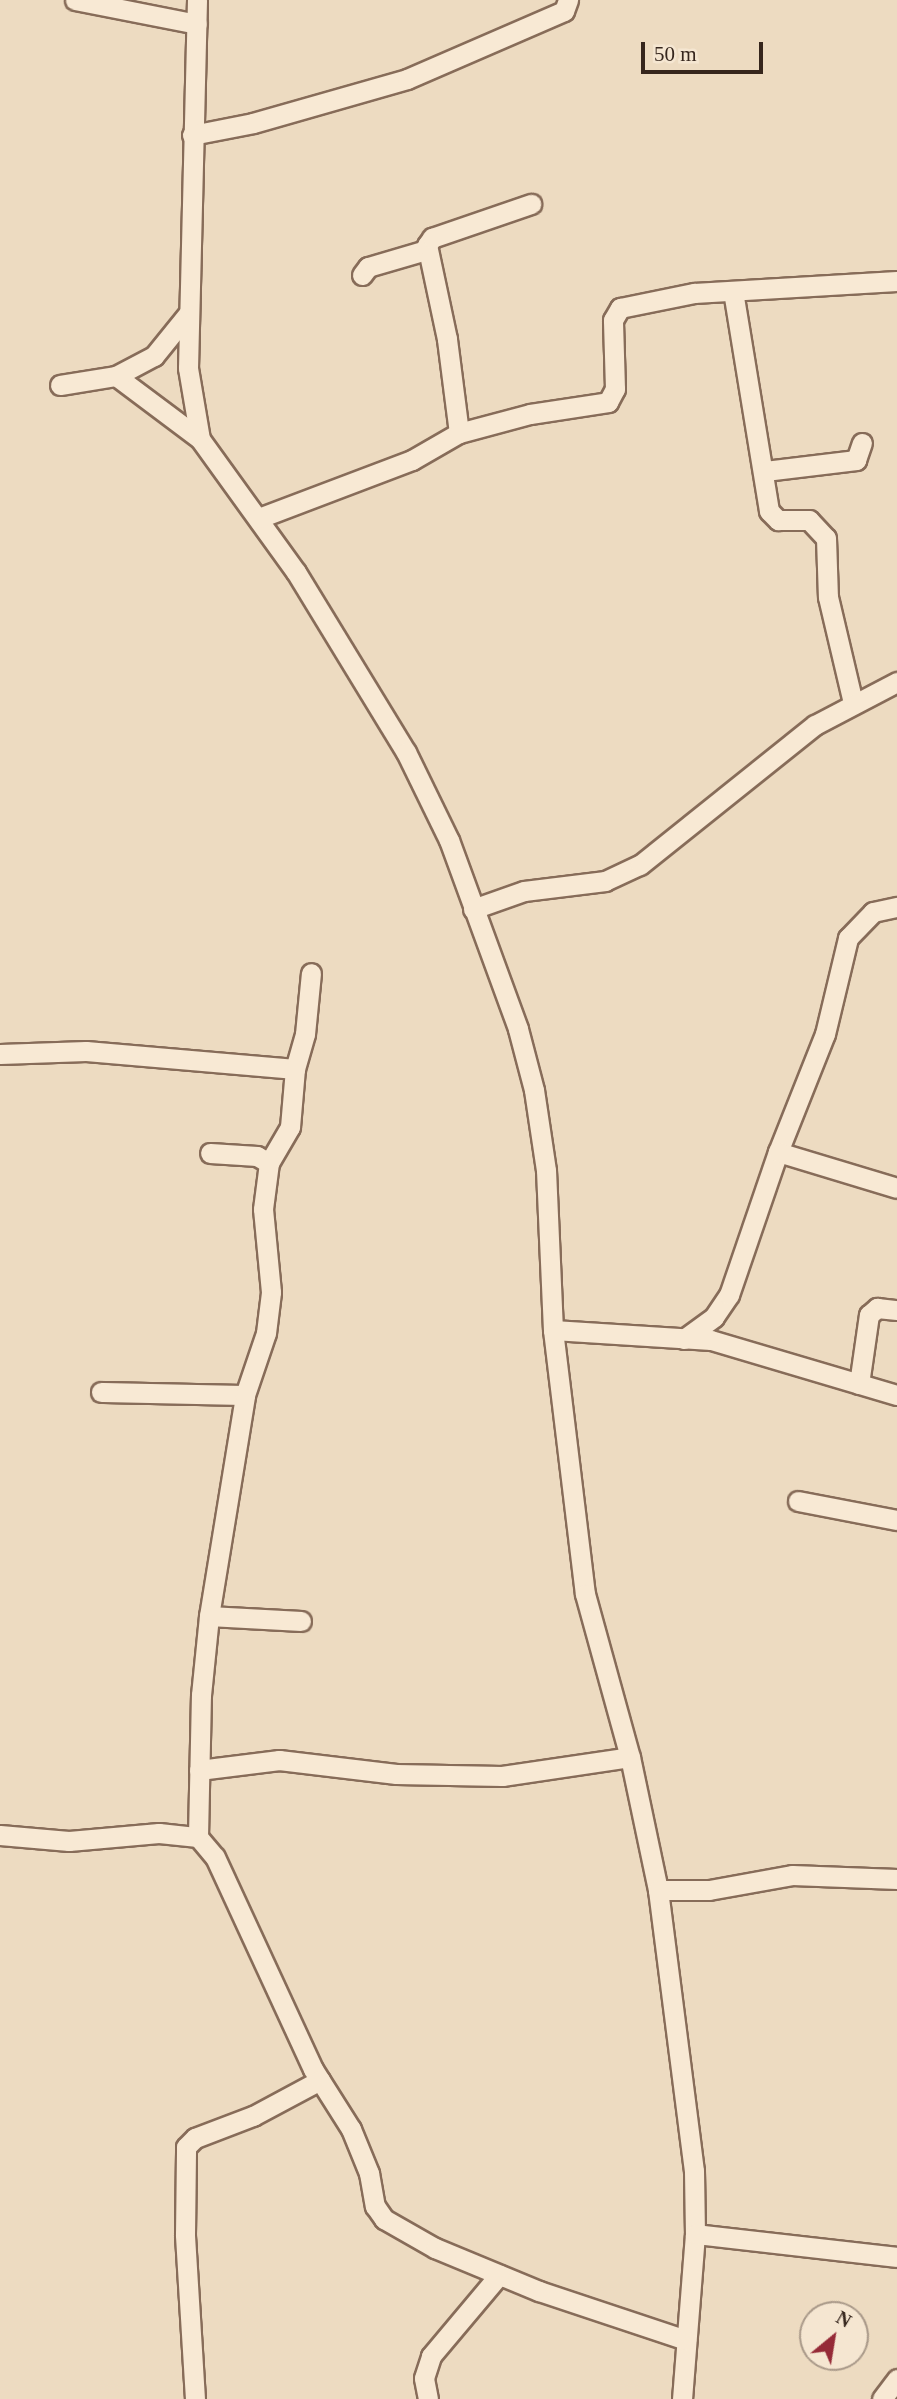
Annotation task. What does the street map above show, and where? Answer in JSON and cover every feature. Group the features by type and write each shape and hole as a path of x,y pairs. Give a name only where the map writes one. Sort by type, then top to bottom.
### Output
{"street":[{"path":"75,0 104,2 197,24"},
{"path":"197,0 188,314 192,415 200,439"},
{"path":"192,135 253,123 407,79 564,11 568,0"},
{"path":"362,275 368,267 425,250 432,238 531,204"},
{"path":"425,250 447,339 459,433"},
{"path":"259,518 412,460 459,433 530,414 608,402 615,389 616,311 681,295 897,281"},
{"path":"733,291 772,516 809,520 826,538 828,597 853,703"},
{"path":"60,385 116,376 163,351 188,314"},
{"path":"116,376 200,439 259,518 406,752 449,840 518,1030 534,1090 545,1170 553,1330 585,1594 631,1757 658,1890 694,2171 695,2234 682,2399"},
{"path":"765,471 847,463 856,460 862,443"},
{"path":"473,909 524,891 605,881 640,865 815,725 897,682"},
{"path":"684,1339 714,1317 729,1295 778,1152 825,1034 848,938 873,912 897,907"},
{"path":"311,973 305,1034 296,1069 290,1127 269,1163 262,1209 270,1313 245,1395 209,1616 199,1770 198,1837 215,1857 320,2080 351,2129 369,2173 375,2206 384,2219 435,2248 499,2275 686,2340"},
{"path":"0,1054 86,1051 296,1069"},
{"path":"778,1152 897,1188"},
{"path":"209,1153 257,1156 269,1163"},
{"path":"859,1384 870,1315 877,1308 897,1310"},
{"path":"553,1330 711,1340 897,1395"},
{"path":"101,1392 245,1395"},
{"path":"797,1501 897,1520"},
{"path":"209,1616 301,1621"},
{"path":"199,1770 279,1760 446,1778 502,1776 631,1757"},
{"path":"0,1835 69,1841 159,1833 198,1837"},
{"path":"658,1890 709,1890 792,1875 897,1879"},
{"path":"195,2399 185,2234 186,2147 195,2138 253,2116 320,2080"},
{"path":"695,2234 897,2257"},
{"path":"428,2399 424,2378 431,2356 499,2275"},
{"path":"882,2399 897,2379"}]}
